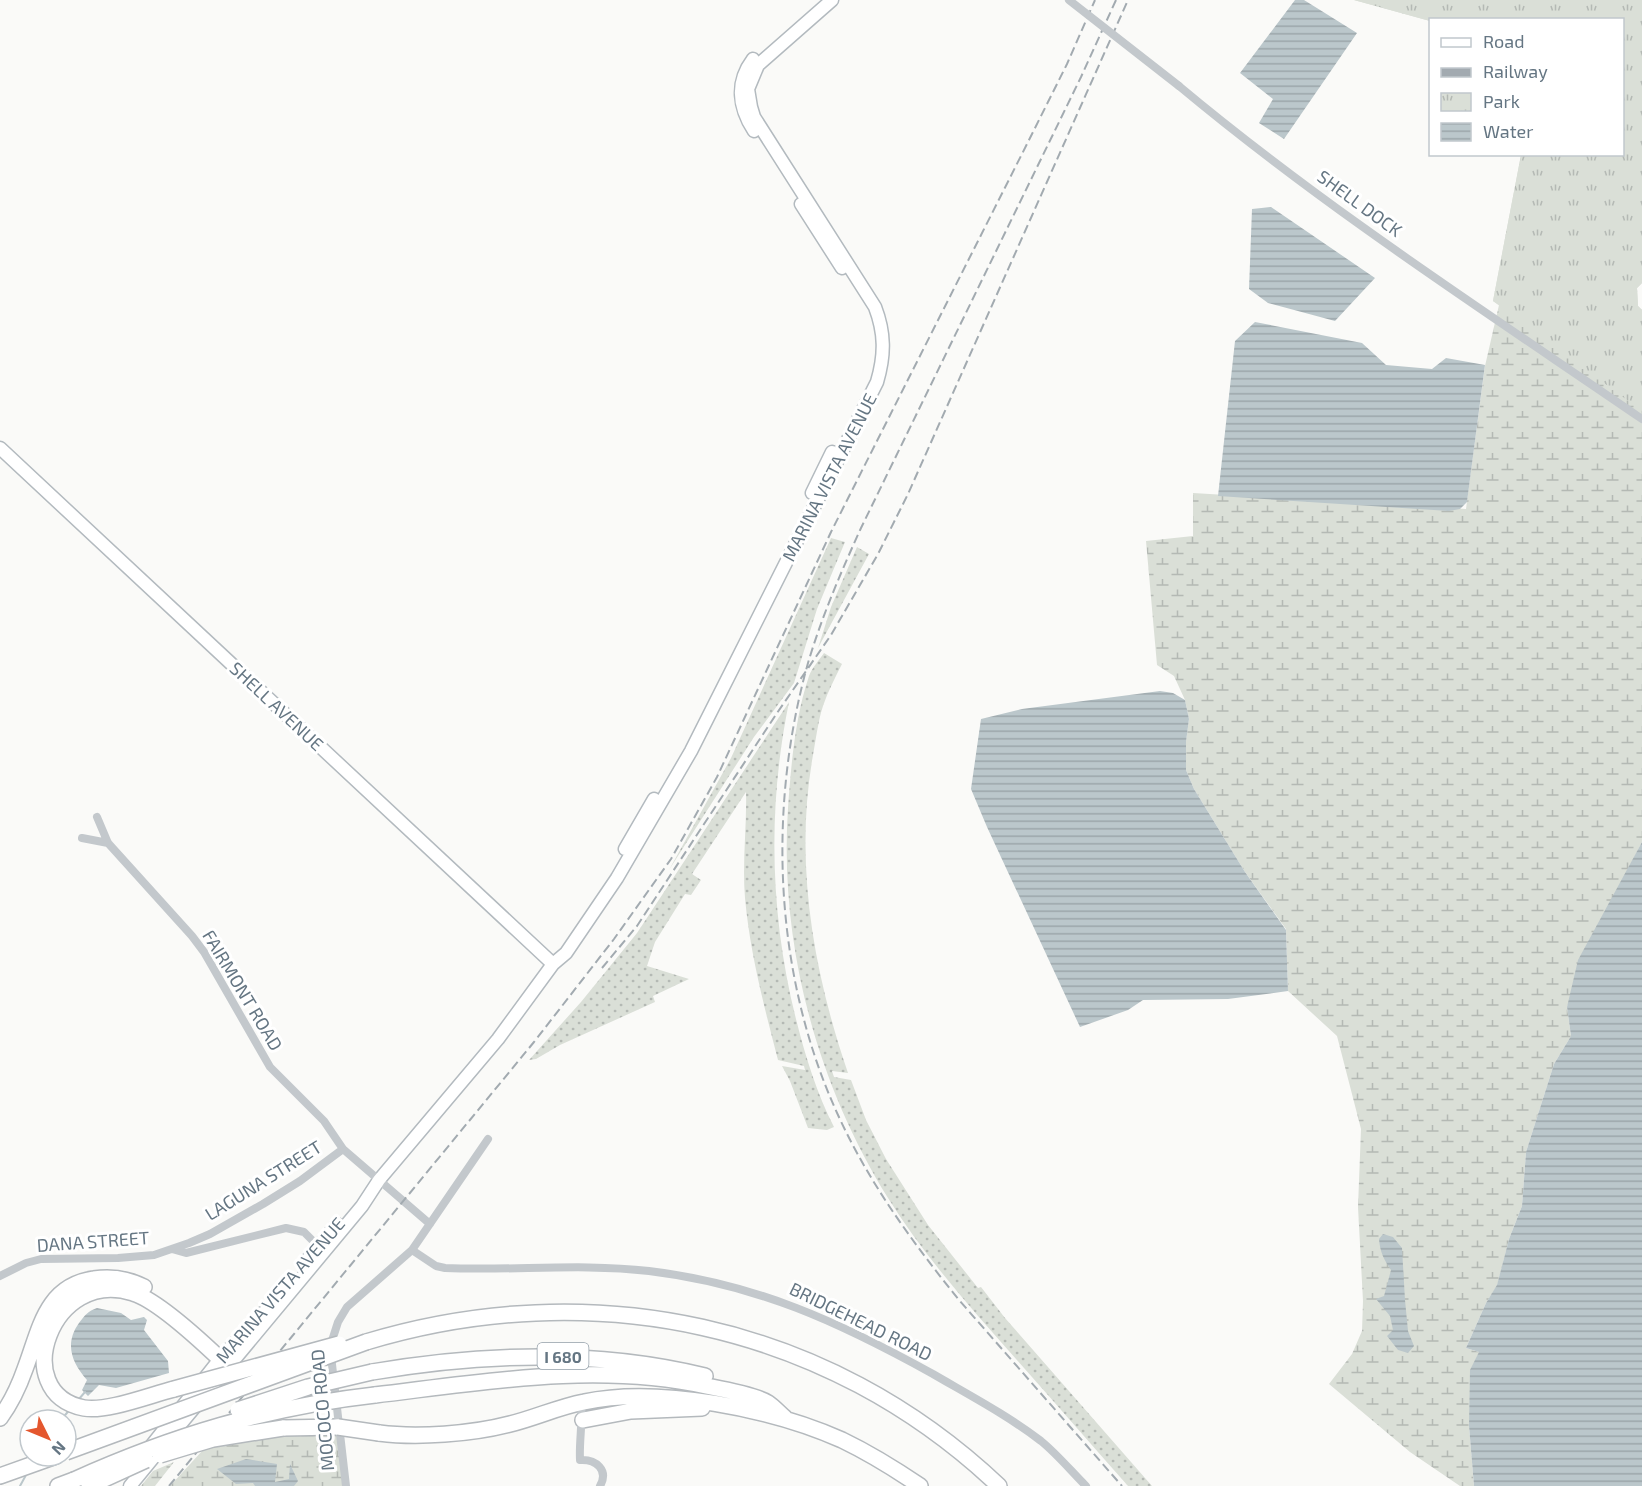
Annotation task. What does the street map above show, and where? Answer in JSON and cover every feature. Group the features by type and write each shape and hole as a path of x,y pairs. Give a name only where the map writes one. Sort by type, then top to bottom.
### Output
{"highway":[{"path":"0,1418 18,1387 48,1308 69,1288 89,1280 116,1278 142,1286 159,1297 226,1358"},
{"path":"226,1358 143,1297 115,1289 92,1292 73,1302 59,1314 48,1333 45,1349 46,1370 54,1388 67,1401 83,1408 108,1407 338,1344 366,1342"},
{"path":"78,1448 366,1342 455,1321 530,1312 613,1313 696,1325 776,1348 853,1382 924,1424 999,1486"},
{"name":"I 680","path":"149,1454 201,1423 331,1381 372,1372 497,1357 589,1357 646,1364 693,1373 728,1383 747,1396"},
{"name":"I 680","path":"149,1454 210,1427 315,1402 531,1377 598,1374 674,1380 766,1402 790,1422"},
{"name":"I 680","path":"149,1454 213,1439 283,1428 338,1427 422,1436 493,1428 581,1402 638,1396 681,1399 790,1422 841,1440 921,1486"},
{"path":"583,1420 622,1411 724,1407"},
{"path":"58,1486 82,1483 149,1454"},
{"path":"0,1476 22,1468"}],"main road":[{"name":"MARINA VISTA AVENUE","path":"226,1358 362,1206 379,1180 498,1039 553,964 560,948 606,880 684,747 869,381 874,367 876,340 869,312 750,125 741,100 742,82 753,59 819,0"},
{"name":"MARINA VISTA AVENUE","path":"553,964 566,953 584,928 639,843 674,782 871,393 881,368 884,335 875,307 754,117 748,97 748,89 758,65 832,0"},
{"name":"SHELL AVENUE","path":"0,448 553,964"},
{"name":"MARINA VISTA AVENUE","path":"190,1405 226,1358 283,1292 318,1245 358,1199 379,1180"},
{"path":"119,1486 190,1405"},
{"path":"130,1486 190,1405"}],"street":[{"name":"SHELL DOCK","path":"1069,0 1267,156 1458,293 1642,419"},
{"name":"FAIRMONT ROAD","path":"98,817 108,843 204,952 270,1068 324,1121 343,1149"},
{"path":"82,838 108,843"},
{"name":"MOCOCO ROAD","path":"346,1486 330,1347 338,1322 347,1307 412,1250 488,1139"},
{"name":"LAGUNA STREET","path":"189,1243 210,1234 263,1204 300,1181 343,1149 379,1180"},
{"path":"379,1180 430,1224"},
{"name":"LAGUNA STREET","path":"172,1249 186,1253 286,1228 304,1232 318,1245"},
{"name":"DANA STREET","path":"0,1276 26,1263 41,1259 154,1255 189,1243"},
{"name":"BRIDGEHEAD ROAD","path":"412,1250 436,1266 445,1268 569,1266 649,1271 710,1282 774,1298 806,1310 882,1346 994,1410 1043,1443 1086,1486"},
{"path":"581,1402 583,1420 579,1435 580,1460 590,1460 600,1466 603,1477 600,1486"}],"green space":[{"path":"1354,0 1642,0 1642,283 1637,288 1638,306 1642,310 1642,842 1623,879 1567,1007 1571,1036 1554,1064 1526,1152 1522,1206 1509,1239 1497,1286 1486,1303 1466,1348 1479,1352 1469,1426 1474,1486 1460,1486 1410,1452 1329,1384 1352,1354 1362,1331 1363,1301 1358,1207 1361,1129 1337,1036 1288,991 1286,929 1245,872 1194,789 1186,770 1189,719 1185,700 1174,676 1157,665 1146,541 1193,536 1193,493 1466,509 1485,366 1499,305 1493,301 1521,156 1624,156 1624,18 1429,18 1429,21"},
{"path":"1354,0 1642,0 1642,283 1637,288 1638,306 1642,310 1642,411 1493,301 1521,156 1624,156 1624,18 1429,18 1429,21"},
{"path":"831,538 845,542 817,609 794,683 754,737 669,870 731,758"},
{"path":"857,547 869,554 818,648 831,607"},
{"path":"824,653 842,664 825,700 818,724 808,795 806,876 810,916 825,995 848,1073 832,1071 834,1077 851,1080 866,1120 886,1159 928,1225 978,1288 981,1287 1005,1318 1152,1486 1128,1486 952,1286 888,1198 841,1107 822,1059 797,960 790,910 787,859 789,792 797,725 809,676"},
{"path":"789,702 777,783 775,823 777,904 781,944 804,1049 822,1102 834,1127 827,1130 808,1128 782,1066 805,1070 804,1066 778,1060 758,979 747,919 744,871 746,792 692,874 701,880 691,895 685,894 655,942 647,966 689,979 653,996 655,1002 560,1045 536,1059 529,1060 581,1002 637,933"},
{"path":"338,1427 346,1486 170,1486 213,1439"},
{"path":"174,1462 155,1486 141,1486 153,1471"}],"water":[{"path":"1295,0 1304,0 1357,33 1284,139 1259,123 1273,99 1240,73"},
{"path":"1271,207 1375,278 1335,321 1268,303 1249,289 1252,209"},
{"path":"1255,322 1362,343 1386,365 1432,369 1446,358 1485,365 1467,502 1460,509 1449,511 1218,496 1235,341"},
{"path":"1160,691 1173,693 1185,700 1189,719 1186,770 1194,789 1245,872 1286,930 1288,991 1228,999 1143,1000 1128,1010 1080,1027 971,789 981,719 1022,709"},
{"path":"1642,842 1642,1486 1474,1486 1469,1426 1470,1370 1479,1352 1466,1348 1486,1303 1497,1285 1509,1239 1522,1206 1526,1152 1554,1064 1571,1036 1567,1007 1578,960"},
{"path":"1383,1234 1393,1237 1402,1248 1408,1331 1414,1346 1408,1353 1398,1350 1387,1336 1393,1330 1390,1316 1376,1299 1384,1296 1391,1270 1380,1248 1379,1239"},
{"path":"97,1308 121,1313 131,1320 144,1317 147,1320 144,1330 168,1361 169,1373 116,1388 99,1385 88,1396 82,1390 87,1380 77,1367 71,1346 74,1331 79,1323 91,1310"},
{"path":"246,1459 277,1464 275,1482 289,1479 290,1464 298,1481 294,1486 236,1484 217,1469"}],"waterway":[{"path":"79,1399 85,1392"},
{"path":"20,1486 26,1475"}],"railway":[{"path":"169,1486 534,1042 614,939 671,859 717,777 831,532 1067,64 1095,0"},
{"path":"1116,0 1081,77 861,528 832,594 808,663 795,719 786,776 783,834 784,892 790,949 801,1006 817,1062 850,1140 893,1212 959,1300 1122,1486"},
{"path":"602,968 637,926 831,635 878,554 908,494 1128,0"}]}
